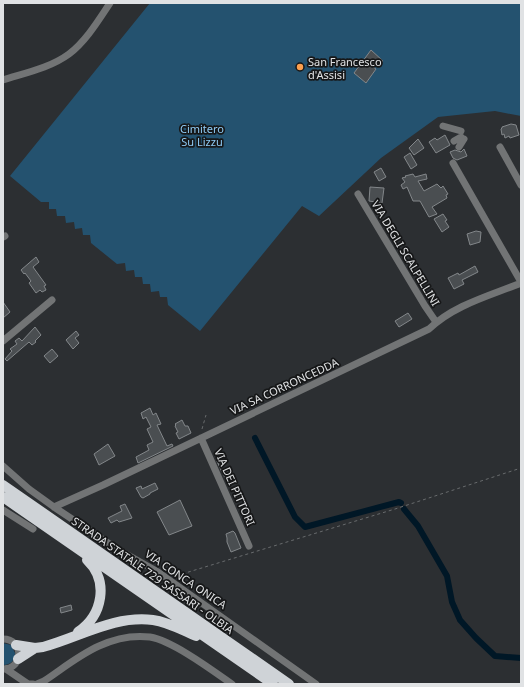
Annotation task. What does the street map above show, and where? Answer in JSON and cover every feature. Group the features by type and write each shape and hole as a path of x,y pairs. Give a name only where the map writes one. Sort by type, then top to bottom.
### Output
{"highway":[{"name":"STRADA STATALE 729 SASSARI - OLBIA","path":"3,485 289,684"},
{"name":"STRADA STATALE 729 SASSARI - OLBIA","path":"3,497 273,684"},
{"path":"73,545 93,565 98,576 101,590 100,604 93,617 85,628 73,636"},
{"path":"16,645 35,648 52,644 117,622 133,620 153,620 169,624 216,644"},
{"path":"16,662 35,648"}],"street":[{"path":"3,80 34,70 59,60 69,54 80,44 110,3"},
{"path":"443,126 462,136"},
{"path":"454,141 462,136"},
{"path":"459,147 462,136"},
{"path":"500,147 521,185"},
{"path":"453,163 521,283"},
{"name":"VIA DEGLI SCALPELLINI","path":"358,194 436,322"},
{"name":"VIA SA CORRONCEDDA","path":"54,507 429,329 436,322 460,307 521,283"},
{"path":"3,341 52,300"},
{"name":"VIA DEI PITTORI","path":"201,438 249,546"},
{"name":"VIA CONCA ONICA","path":"3,466 29,489 54,507 116,549 142,562 172,582 316,684"},
{"path":"3,510 33,529"},
{"path":"37,684 44,681 89,651 100,646 122,639 142,637 162,641 178,649 232,684"},
{"path":"3,639 9,640 16,645 19,652 16,662 22,680"},
{"path":"16,662 4,669 28,684 33,684"}],"path":[{"path":"201,438 206,414"},
{"path":"172,582 182,574 395,509 521,468"}],"green space":[{"name":"Cimitero Su Lizzu","path":"150,3 521,3 521,116 495,111 438,117 381,158 319,216 302,206 200,331 168,305 167,297 160,297 159,291 151,292 150,284 143,284 142,277 135,277 134,270 126,271 125,263 117,264 91,243 90,235 83,235 82,228 75,229 74,222 66,223 65,216 57,216 56,209 49,209 49,202 41,202 10,176"},
{"path":"3,643 11,645 15,653 12,662 3,665"}],"building":[{"path":"371,50 383,61 373,67 376,69 366,83 354,73"},
{"path":"511,124 516,125 519,135 505,138 504,134 502,135 501,129 502,127"},
{"path":"445,135 450,145 436,153 429,142 435,138 437,140"},
{"path":"418,139 424,148 414,155 409,148"},
{"path":"464,149 467,156 457,160 453,158 450,152 455,150 461,152"},
{"path":"410,153 417,165 411,169 404,157"},
{"path":"381,168 386,177 379,181 374,172"},
{"path":"413,174 415,177 426,174 427,179 418,181 424,191 437,184 441,188 443,186 448,194 446,195 447,198 432,207 437,214 429,217 420,201 413,201 407,187 403,189 401,185 405,182 402,178"},
{"path":"370,187 384,188 382,203 369,201"},
{"path":"443,214 449,227 442,232 434,219"},
{"path":"476,231 481,232 480,242 470,245 467,234"},
{"path":"36,257 39,262 33,267 46,285 44,286 46,290 42,292 40,290 36,293 29,283 31,281 21,270"},
{"path":"475,266 478,272 462,280 464,284 454,289 448,278 458,273 459,275"},
{"path":"3,302 10,312 3,318"},
{"path":"408,313 412,319 399,327 395,321"},
{"path":"35,327 41,335 35,341 36,342 32,345 29,342 7,361 5,359 12,351 10,349 17,344 15,341 19,338 22,341"},
{"path":"76,331 79,335 75,338 79,343 73,349 66,340"},
{"path":"52,349 58,356 50,363 44,356"},
{"path":"150,408 153,415 156,413 161,424 157,425 167,446 172,444 173,446 138,463 136,457 149,450 147,445 153,442 147,429 151,427 146,417 143,419 141,413"},
{"path":"182,420 185,426 188,426 191,433 179,439 176,433 178,432 175,424"},
{"path":"108,444 115,456 99,465 94,454"},
{"path":"230,468 234,477 226,480 222,472"},
{"path":"155,483 158,489 143,498 141,497 136,488 141,486 142,489"},
{"path":"180,500 192,526 169,535 157,512"},
{"path":"125,504 132,518 119,522 117,520 111,523 108,518 122,511 120,506"},
{"path":"233,531 241,548 231,552 226,534"},
{"path":"71,605 72,610 61,613 60,608"}],"waterway":[{"path":"255,438 295,517 305,527 399,502 401,503"},
{"path":"404,509 418,526 447,576 452,602 460,620 495,656 521,658"}],"place":[{"name":"San Francesco d'Assisi","path":"300,67"}]}
